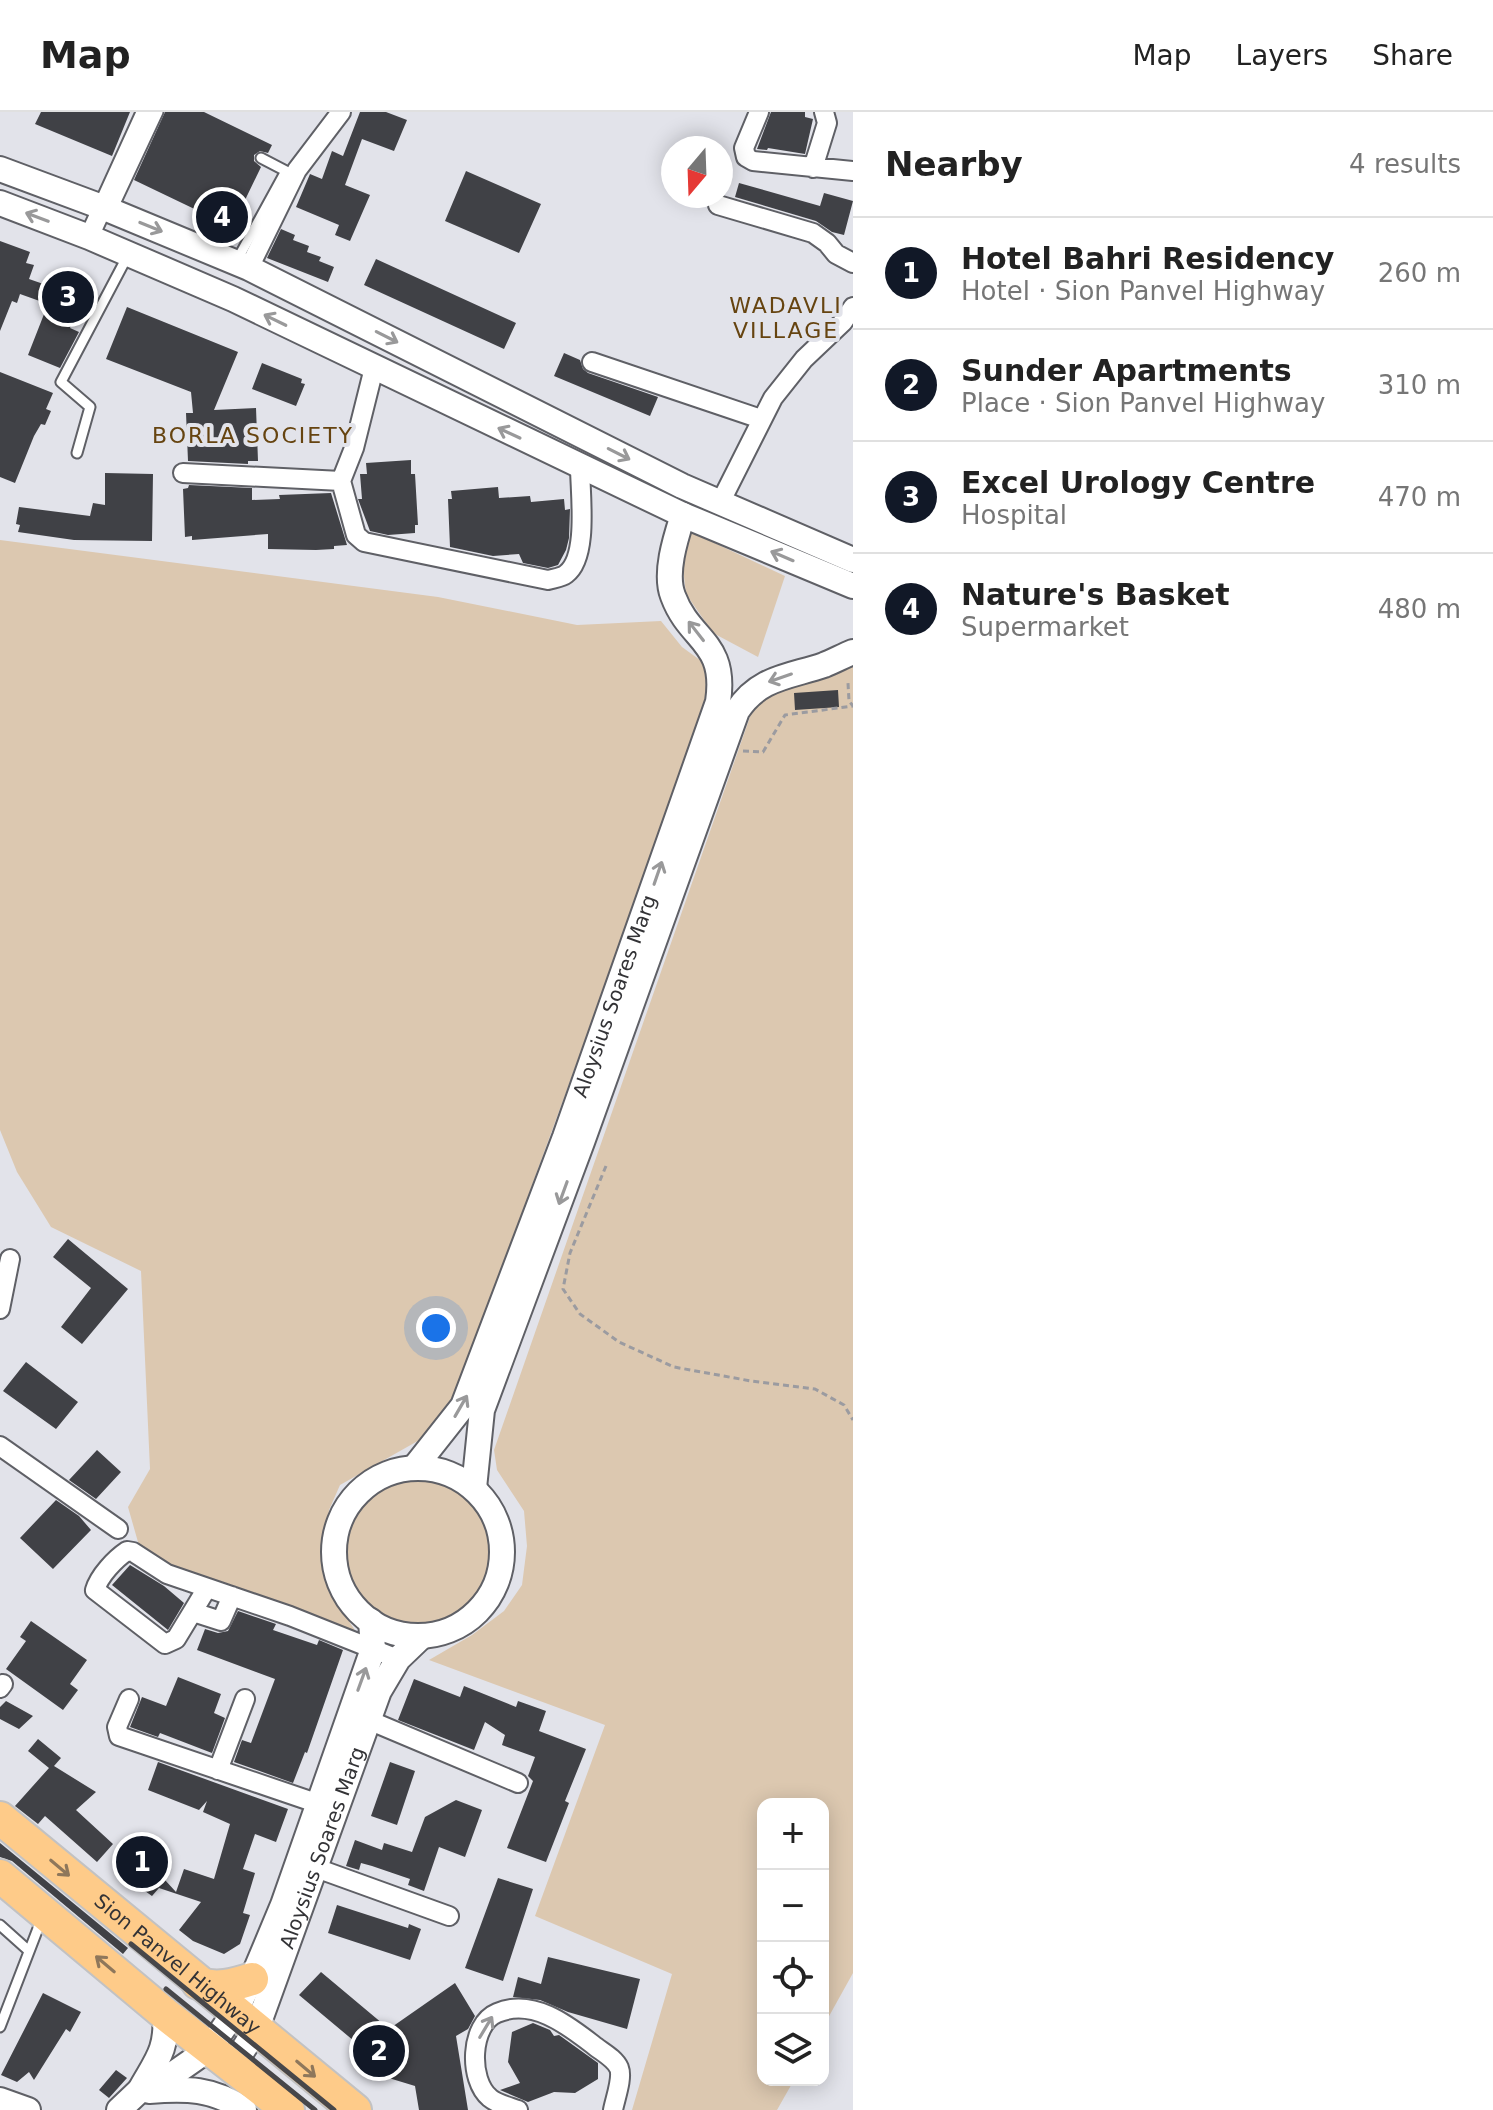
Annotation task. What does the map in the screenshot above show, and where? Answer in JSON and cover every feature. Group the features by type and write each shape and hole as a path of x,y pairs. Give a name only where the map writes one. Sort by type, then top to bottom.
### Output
{"highway":[{"name":"Sion Panvel Highway","path":"0,1818 355,2110"},
{"path":"0,1876 165,2014 288,2110"},
{"path":"198,1983 229,1986 265,1965"}],"main road":[{"path":"0,169 242,265 714,500 853,560"},
{"path":"0,203 89,237 233,299 690,518 853,586"},
{"path":"323,343 339,313"},
{"name":"Aloysius Soares Marg","path":"714,500 690,518 672,552 671,594 714,653 721,681 715,743"},
{"name":"Aloysius Soares Marg","path":"474,1488 482,1410 573,1140 715,743 744,700 770,680 826,664 853,652"},
{"name":"Aloysius Soares Marg","path":"414,1468 463,1406 573,1140"},
{"path":"414,1468 436,1469 456,1476 474,1488 492,1510 501,1537 502,1566 492,1593 474,1615 450,1630 422,1636 395,1632 371,1621 352,1603 339,1581 334,1555 337,1529 348,1505 366,1486 389,1473 414,1468"},
{"name":"Aloysius Soares Marg","path":"246,2020 265,1965 285,1925 358,1716 373,1649 371,1621"},
{"name":"Aloysius Soares Marg","path":"358,1716 379,1691 398,1659 422,1636"},
{"name":"Aloysius Soares Marg","path":"246,2020 265,1965"},
{"path":"138,2092 163,2049 167,2037 165,2014"},
{"path":"119,2110 138,2092 176,2072 220,2058 246,2020"},
{"path":"138,2092 182,2088 214,2092 244,2110"},
{"path":"0,2100 28,2110"}],"street":[{"path":"89,237 107,209 146,112"},
{"path":"242,265 297,170 341,112"},
{"path":"759,112 744,148 746,157 753,161 853,171"},
{"path":"813,168 827,123 824,112"},
{"path":"728,208 813,233 836,254 853,263"},
{"path":"714,500 773,398 804,359 843,322 853,307"},
{"path":"592,362 761,419"},
{"path":"374,368 354,448 341,481 356,535 364,542 548,580 564,576 574,566 580,552 580,466"},
{"path":"183,473 341,481"},
{"path":"0,1309 10,1259"},
{"path":"0,1446 118,1529"},
{"path":"207,1588 176,1639 161,1644 95,1590 127,1551 167,1574 232,1596 398,1659"},
{"path":"193,1612 221,1621 232,1596"},
{"path":"129,1699 117,1727 119,1736 328,1807"},
{"path":"218,1770 245,1699"},
{"path":"358,1716 518,1783"},
{"path":"307,1865 449,1916"},
{"path":"518,2110 485,2104 474,2072 474,2050 487,2020 505,2011 529,2010 555,2018 609,2056 619,2069 620,2078 613,2110"}],"lane":[{"path":"107,209 158,112"},
{"path":"242,265 286,171 261,158"},
{"path":"77,453 90,407 61,382 128,254"},
{"path":"0,2027 44,1912"},
{"path":"0,1925 29,1951"}],"path":[{"path":"715,743 763,752 785,715 853,706 849,701 848,683"},
{"path":"606,1166 570,1253 563,1289 580,1314 619,1342 674,1367 815,1389 844,1405 853,1420"}],"shaded area":[{"path":"687,530 785,576 758,657 713,633 686,594 681,551"},
{"path":"0,540 438,597 577,625 661,621 682,647 704,663 707,687 704,715 453,1401 423,1438 340,1485 329,1510 324,1569 341,1609 358,1635 181,1570 140,1549 128,1507 150,1469 141,1271 51,1227 17,1172 0,1130"},
{"path":"853,665 853,1973 829,2016 829,1798 757,1798 757,2086 791,2086 777,2110 632,2110 672,1974 535,1916 605,1725 429,1660 472,1635 504,1611 522,1585 527,1546 524,1511 497,1470 494,1450 751,714 776,687 828,678"},
{"path":"418,1481 445,1486 468,1502 484,1525 489,1552 484,1579 468,1602 445,1618 418,1623 391,1618 368,1602 352,1579 347,1552 352,1525 368,1502 391,1486"}],"building":[{"path":"41,112 130,112 112,156 35,124"},
{"path":"165,112 204,112 272,145 268,153 260,151 254,155 254,161 261,167 232,227 134,180"},
{"path":"360,112 386,112 407,120 394,151 362,139 345,185 370,195 350,241 335,235 339,225 296,207 310,174 322,179 332,151 343,156"},
{"path":"771,112 805,112 805,117 813,119 805,154 757,149"},
{"path":"466,171 541,204 519,253 445,221"},
{"path":"739,183 820,206 824,193 853,201 844,235 832,232 816,221 735,197"},
{"path":"281,229 295,235 293,240 309,246 307,252 321,257 319,261 334,267 328,282 267,258"},
{"path":"0,241 30,252 26,263 34,265 29,279 52,287 57,275 87,287 70,328 79,332 60,368 28,355 48,304 20,294 17,303 12,301 0,331"},
{"path":"376,259 516,323 504,349 364,285"},
{"path":"127,307 238,352 214,410 256,408 258,461 248,461 248,464 188,461 186,413 193,413 191,392 106,359"},
{"path":"564,353 580,360 588,373 658,397 650,416 554,376"},
{"path":"262,363 302,379 301,383 305,384 296,406 252,389"},
{"path":"0,372 53,393 46,409 51,411 45,425 41,424 34,436 15,483 0,477"},
{"path":"411,460 411,474 415,474 418,525 415,525 415,533 388,535 370,531 358,499 362,499 360,474 367,474 366,463"},
{"path":"105,473 153,474 152,541 74,540 18,532 19,507 90,516 93,503 105,505"},
{"path":"189,485 252,488 252,500 280,499 279,495 331,493 347,545 316,550 268,549 268,534 192,540 192,536 185,537 183,489"},
{"path":"498,487 499,498 530,496 531,502 564,499 565,510 570,509 569,538 558,565 548,568 523,563 519,554 493,556 450,547 448,499 452,499 451,491"},
{"path":"838,690 839,707 795,710 794,693"},
{"path":"68,1239 128,1289 82,1344 61,1327 91,1288 53,1257"},
{"path":"26,1362 78,1402 56,1429 3,1391"},
{"path":"97,1450 121,1472 96,1499 69,1480"},
{"path":"56,1500 79,1516 91,1530 53,1569 20,1538"},
{"path":"130,1565 184,1603 168,1630 112,1585"},
{"path":"238,1611 276,1624 273,1630 317,1645 319,1640 343,1650 307,1753 293,1783 234,1762 242,1740 251,1743 275,1679 197,1650 205,1629 218,1633 228,1631"},
{"path":"31,1621 87,1660 70,1684 78,1690 63,1710 6,1669 26,1641 20,1637"},
{"path":"178,1677 221,1694 214,1713 225,1718 212,1753 160,1733 158,1737 130,1727 142,1697 166,1706"},
{"path":"414,1679 460,1697 464,1686 516,1707 518,1701 546,1711 539,1731 586,1749 565,1801 569,1803 546,1862 507,1848 533,1781 528,1776 535,1757 502,1745 505,1735 485,1722 474,1750 398,1720"},
{"path":"6,1701 33,1716 19,1729 0,1719 0,1707"},
{"path":"38,1739 61,1758 54,1766 96,1792 76,1810 113,1844 97,1862 45,1816 38,1824 15,1806 49,1768 28,1751"},
{"path":"158,1762 288,1809 276,1842 255,1834 243,1869 255,1873 243,1913 250,1915 240,1944 224,1954 193,1941 179,1930 201,1902 159,1888 152,1896 118,1872 140,1840 164,1855 154,1868 176,1892 184,1869 214,1879 230,1824 203,1812 207,1801 199,1810 148,1790"},
{"path":"390,1762 415,1771 397,1825 371,1816"},
{"path":"456,1800 482,1810 465,1857 439,1847 424,1891 408,1885 410,1879 372,1866 361,1863 359,1870 346,1866 355,1840 382,1850 384,1843 412,1852 425,1817"},
{"path":"0,1843 128,1948 123,1954 12,1861 0,1857"},
{"path":"498,1878 533,1889 503,1981 465,1968"},
{"path":"337,1905 408,1928 409,1924 421,1929 410,1960 328,1933"},
{"path":"548,1957 640,1979 627,2029 568,2012 540,2000 513,1997 518,1977 541,1984"},
{"path":"321,1972 389,2029 455,1983 475,2016 468,2029 456,2036 468,2110 419,2110 415,2086 356,2068 358,2064 350,2056 354,2041 299,1995"},
{"path":"43,1993 81,2012 70,2032 66,2029 34,2080 29,2072 17,2082 1,2075"},
{"path":"533,2023 550,2030 554,2036 559,2035 598,2063 598,2079 575,2093 554,2092 528,2102 500,2090 520,2083 508,2062 512,2032"},
{"path":"116,2070 127,2078 109,2098 99,2090"}],"railway":[{"path":"131,1944 334,2110"},
{"path":"166,1989 315,2110"}],"place":[{"name":"Nature's Basket","path":"222,217"},
{"name":"Excel Urology Centre","path":"68,297"},
{"name":"Hotel Bahri Residency","path":"142,1862"},
{"name":"Sunder Apartments","path":"379,2051"}],"district":[{"name":"WADAVLI VILLAGE","path":"786,318"},
{"name":"BORLA SOCIETY","path":"253,435"}]}
